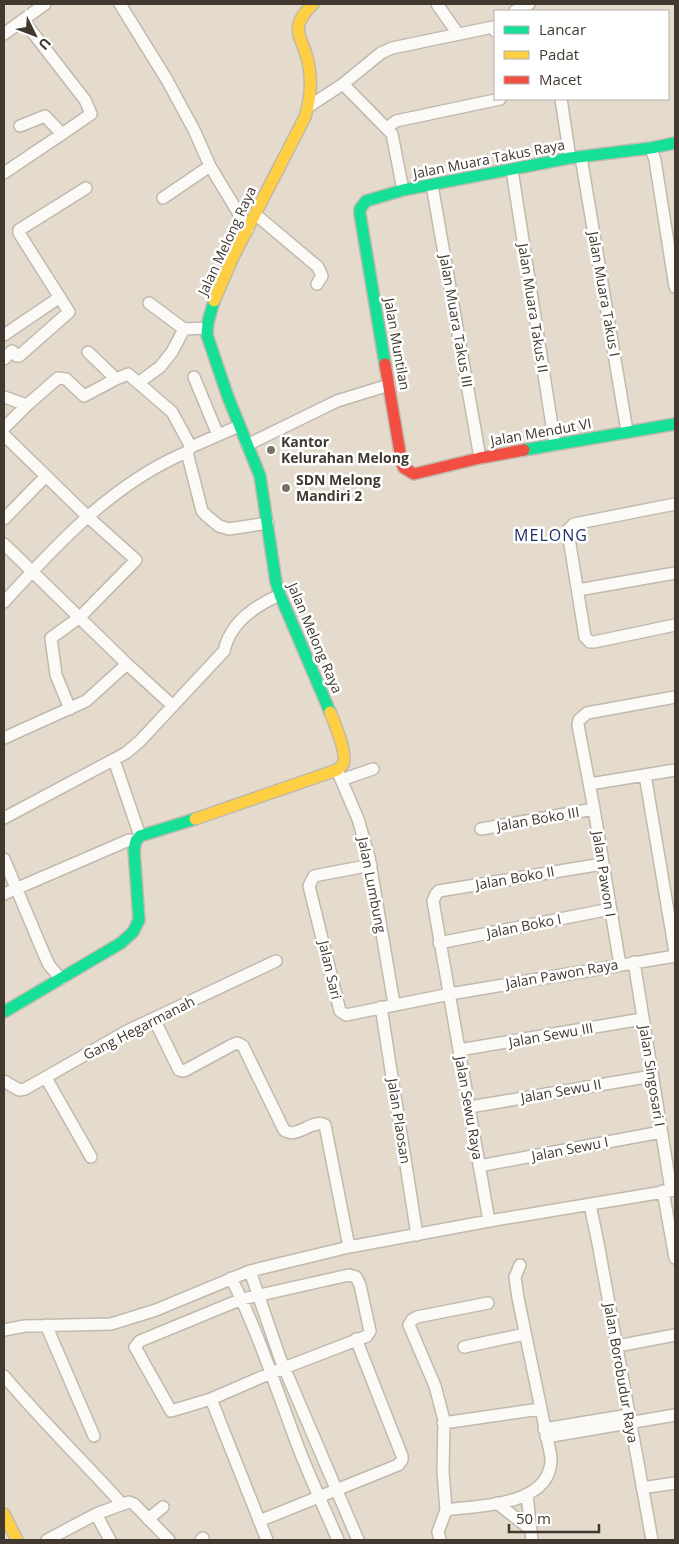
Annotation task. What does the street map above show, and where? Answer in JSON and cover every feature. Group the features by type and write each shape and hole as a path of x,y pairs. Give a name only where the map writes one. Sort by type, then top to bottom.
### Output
{"main road":[{"name":"Jalan Melong Raya","path":"313,4 301,16 298,26 308,59 310,73 308,107 218,291 207,328 207,335 239,426 260,476 276,582 280,596 337,729 344,754 339,775"},
{"name":"Jalan Muara Takus Raya","path":"403,190 575,158 675,143"},
{"name":"Jalan Muntilan","path":"403,190 366,201 360,209 360,214 402,464 404,468 414,474"},
{"name":"Jalan Mendut VI","path":"414,474 480,458 675,424"},
{"path":"5,1009 61,979 121,943 136,927 139,920 134,857 138,839 339,775"},
{"path":"4,1514 17,1540"}],"street":[{"path":"4,34 45,4"},
{"path":"120,4 167,80 194,130 210,166 248,229"},
{"path":"437,4 458,34"},
{"path":"517,10 529,4"},
{"path":"4,173 91,113 85,100 23,20"},
{"path":"308,107 343,84 381,53 392,48 494,27"},
{"name":"Jalan Muara Takus Raya","path":"343,84 392,134 403,190"},
{"path":"387,128 396,121 495,100"},
{"name":"Jalan Muara Takus I","path":"561,100 575,158 627,431"},
{"path":"20,126 44,116 62,134"},
{"path":"651,148 655,160 675,288"},
{"path":"163,198 210,166"},
{"name":"Jalan Muara Takus II","path":"512,170 554,445"},
{"name":"Jalan Muara Takus III","path":"432,185 480,458"},
{"path":"4,359 12,351 19,356 68,314 69,310 19,233 19,230 86,188"},
{"path":"255,214 318,267 322,276 317,284"},
{"path":"4,335 60,297"},
{"path":"149,303 184,329 207,328"},
{"path":"138,383 160,367 172,352 184,329"},
{"path":"88,352 116,379"},
{"path":"4,428 58,378 66,379 84,396 128,374 172,412 189,449 202,511 208,518 219,526 229,529 268,523"},
{"path":"194,377 218,435"},
{"path":"247,444 337,401 389,384"},
{"path":"4,397 27,405"},
{"path":"4,602 87,516 109,498 164,461 239,426"},
{"path":"4,435 87,516 136,560 80,617 51,638 56,674 70,709"},
{"path":"4,519 46,476"},
{"path":"675,504 574,524 568,532 585,637 590,642 675,625"},
{"path":"4,544 127,664 173,706"},
{"path":"578,590 675,573"},
{"path":"4,818 126,753 140,741 224,651 226,639 235,626 266,602 280,596"},
{"path":"4,738 70,709 90,698 127,664"},
{"name":"Jalan Pawon I","path":"620,965 590,784 578,725 582,716 587,713 675,697"},
{"path":"4,894 129,840 138,839 114,760"},
{"path":"339,775 372,769"},
{"path":"590,784 675,770"},
{"name":"Jalan Lumbung","path":"339,775 358,819 371,865 394,1004"},
{"path":"645,775 675,952"},
{"name":"Jalan Boko III","path":"481,829 594,809"},
{"path":"4,858 49,965 61,979"},
{"name":"Jalan Boko II","path":"433,901 439,891 602,864"},
{"name":"Jalan Sari","path":"371,865 314,876 309,886 340,1011 348,1015 450,994"},
{"name":"Jalan Sewu Raya","path":"433,901 489,1221"},
{"name":"Jalan Boko I","path":"439,943 610,909"},
{"name":"Jalan Pawon Raya","path":"450,994 675,956"},
{"name":"Gang Hegarmanah","path":"4,1081 19,1090 25,1089 127,1031 276,961"},
{"name":"Jalan Singosari I","path":"634,962 670,1191 675,1258"},
{"name":"Jalan Plaosan","path":"381,1007 417,1235"},
{"path":"154,1019 179,1070 186,1070 232,1045 240,1044 243,1046 284,1130 292,1133 319,1123 325,1125 349,1247"},
{"name":"Jalan Sewu III","path":"459,1050 642,1019"},
{"name":"Jalan Sewu II","path":"470,1107 652,1076"},
{"path":"46,1078 91,1157"},
{"name":"Jalan Sewu I","path":"479,1166 661,1132"},
{"path":"4,1330 25,1326 111,1324 156,1310 250,1271 349,1247 489,1221 670,1191"},
{"name":"Jalan Borobudur Raya","path":"590,1205 652,1540"},
{"path":"446,1510 497,1503 527,1496 543,1482 551,1467 515,1277 520,1265"},
{"path":"250,1271 283,1363 358,1540"},
{"path":"349,1275 356,1277 360,1285 370,1331 364,1338 269,1368 211,1399 171,1411 135,1347 140,1341 257,1294 349,1275"},
{"path":"231,1278 242,1299 299,1450 338,1540"},
{"path":"440,1540 438,1532 446,1510 443,1423 440,1400 409,1325 417,1317 488,1303"},
{"path":"46,1325 94,1436"},
{"path":"464,1347 525,1334"},
{"path":"616,1346 675,1335"},
{"path":"259,1521 398,1465 402,1460 356,1340"},
{"path":"4,1376 122,1504"},
{"path":"211,1399 267,1540"},
{"path":"443,1423 540,1409"},
{"path":"545,1433 630,1420 675,1416"},
{"path":"642,1488 675,1482"},
{"path":"527,1496 531,1535"},
{"path":"47,1540 96,1514 129,1502 134,1504 169,1540"},
{"path":"497,1503 531,1535"},
{"path":"148,1519 163,1507"},
{"path":"96,1514 110,1540"}],"traffic: fast":[{"path":"385,364 360,214 360,209 366,201 403,190 570,158 651,148 675,143"},
{"path":"214,301 208,322 207,335 228,397 260,476 276,582 330,712"},
{"path":"524,450 675,424"},
{"path":"4,1012 121,943 133,932 139,920 134,849 136,841 140,836 195,819"}],"traffic: slow":[{"path":"214,301 233,257 305,117 310,92 310,73 298,28 300,21 313,4"},
{"path":"195,819 337,770 343,765 344,753 330,712"},
{"path":"4,1514 17,1540"}],"traffic: jam":[{"path":"385,364 404,468 414,474 480,458 524,450"}],"place":[{"name":"Kantor Kelurahan Melong","path":"271,450"},
{"name":"SDN Melong Mandiri 2","path":"286,488"}],"district":[{"name":"MELONG","path":"551,535"}]}
